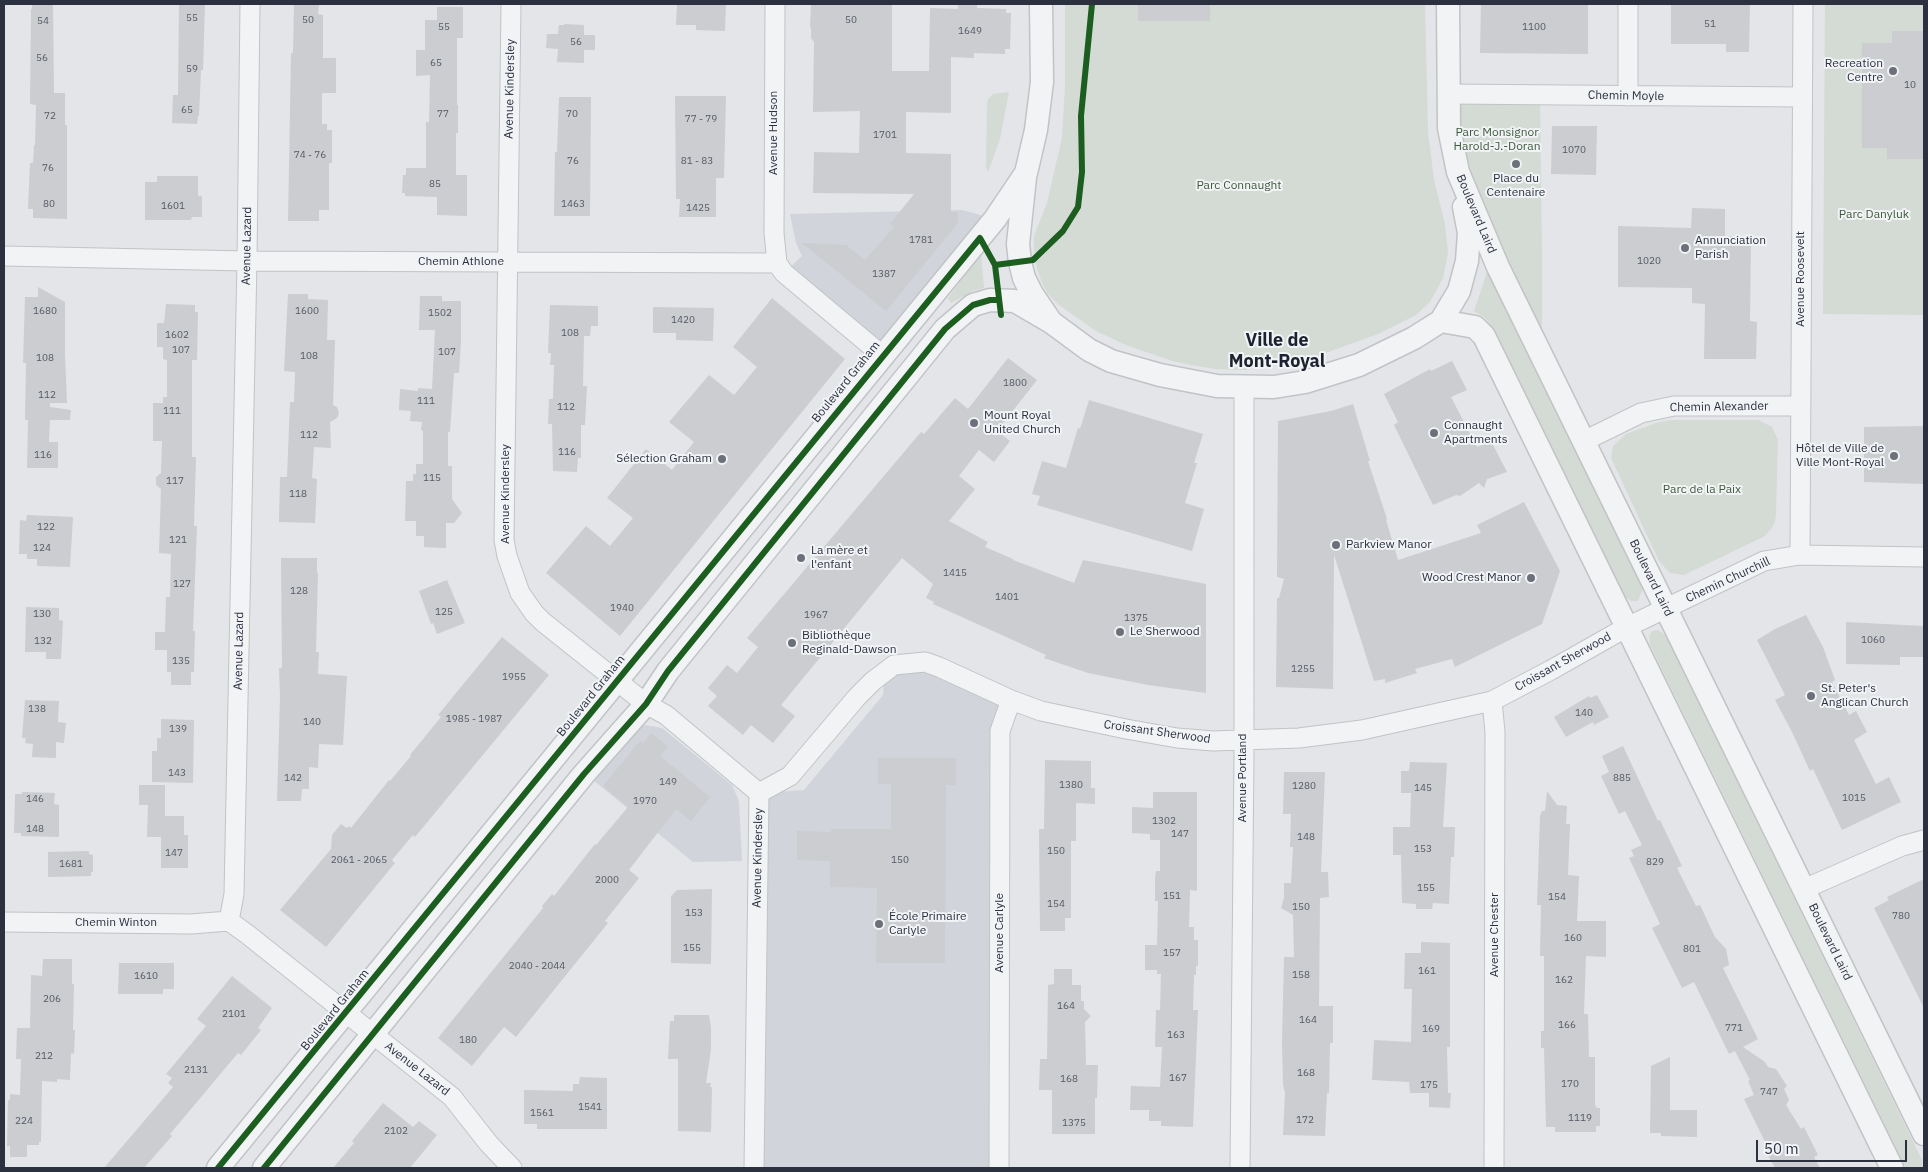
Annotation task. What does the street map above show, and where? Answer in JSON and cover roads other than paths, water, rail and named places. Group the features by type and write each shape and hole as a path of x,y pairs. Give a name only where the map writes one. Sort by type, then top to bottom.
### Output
{"street":[{"name":"Avenue Lazard","path":"250,4 247,261 234,894 229,921 452,1097 489,1144 512,1168"},
{"name":"Avenue Kindersley","path":"511,4 504,540 507,556 515,582 526,603 552,630 646,704 666,716 759,793 754,1168"},
{"name":"Avenue Hudson","path":"775,4 774,233 778,263"},
{"name":"Boulevard Graham","path":"218,1168 347,1013 995,219 1026,173 1036,130 1042,82 1041,4"},
{"name":"Boulevard Laird","path":"1448,4 1449,128 1458,172 1498,267 1924,1134"},
{"path":"1628,4 1628,96"},
{"name":"Avenue Roosevelt","path":"1800,555 1803,4"},
{"name":"Chemin Moyle","path":"1449,94 1802,97"},
{"path":"264,1168 584,774 646,704 668,672 945,329 973,305 990,300 1015,302 1051,322 1089,350 1111,361 1160,375 1206,385 1244,388 1274,387 1305,382 1359,365 1414,338 1440,321 1459,291 1467,261 1469,233 1458,172"},
{"path":"1026,173 1018,244 1020,262 1024,278 1032,294 1051,322"},
{"name":"Chemin Athlone","path":"4,256 247,261 778,263"},
{"path":"778,263 784,273 883,356"},
{"path":"1440,321 1475,328 1484,336 1892,1168"},
{"name":"Avenue Portland","path":"1240,1168 1244,741 1244,388"},
{"name":"Chemin Alexander","path":"1584,441 1642,413 1674,406 1801,406"},
{"name":"Chemin Churchill","path":"1627,627 1764,561 1800,555 1924,557"},
{"name":"Croissant Sherwood","path":"759,793 790,776 857,697 874,680 894,665 925,662 1011,700 1041,711 1177,738 1244,741 1299,738 1362,730 1492,701 1627,627"},
{"name":"Avenue Carlyle","path":"999,1168 1000,731 1011,700"},
{"name":"Avenue Chester","path":"1492,701 1495,732 1494,1168"},
{"path":"1804,889 1902,846 1924,840"},
{"name":"Chemin Winton","path":"4,922 191,924 229,921"}],"place":[{"name":"Recreation Centre","path":"1893,71"},
{"name":"Place du Centenaire","path":"1516,164"},
{"name":"Annunciation Parish","path":"1685,248"},
{"name":"Mount Royal United Church","path":"974,423"},
{"name":"Connaught Apartments","path":"1434,433"},
{"name":"Hôtel de Ville de Ville Mont-Royal","path":"1894,456"},
{"name":"Sélection Graham","path":"722,459"},
{"name":"Parkview Manor","path":"1336,545"},
{"name":"La mère et l'enfant","path":"801,558"},
{"name":"Wood Crest Manor","path":"1531,578"},
{"name":"Le Sherwood","path":"1120,632"},
{"name":"Bibliothèque Reginald-Dawson","path":"792,643"},
{"name":"St. Peter's Anglican Church","path":"1811,696"},
{"name":"École Primaire Carlyle","path":"879,924"}],"district":[{"name":"Ville de Mont-Royal","path":"1277,351"}],"park label":[{"name":"Parc Monsignor Harold-J.-Doran","path":"1497,140"},
{"name":"Parc Connaught","path":"1239,186"},
{"name":"Parc Danyluk","path":"1874,215"},
{"name":"Parc de la Paix","path":"1702,490"}]}
